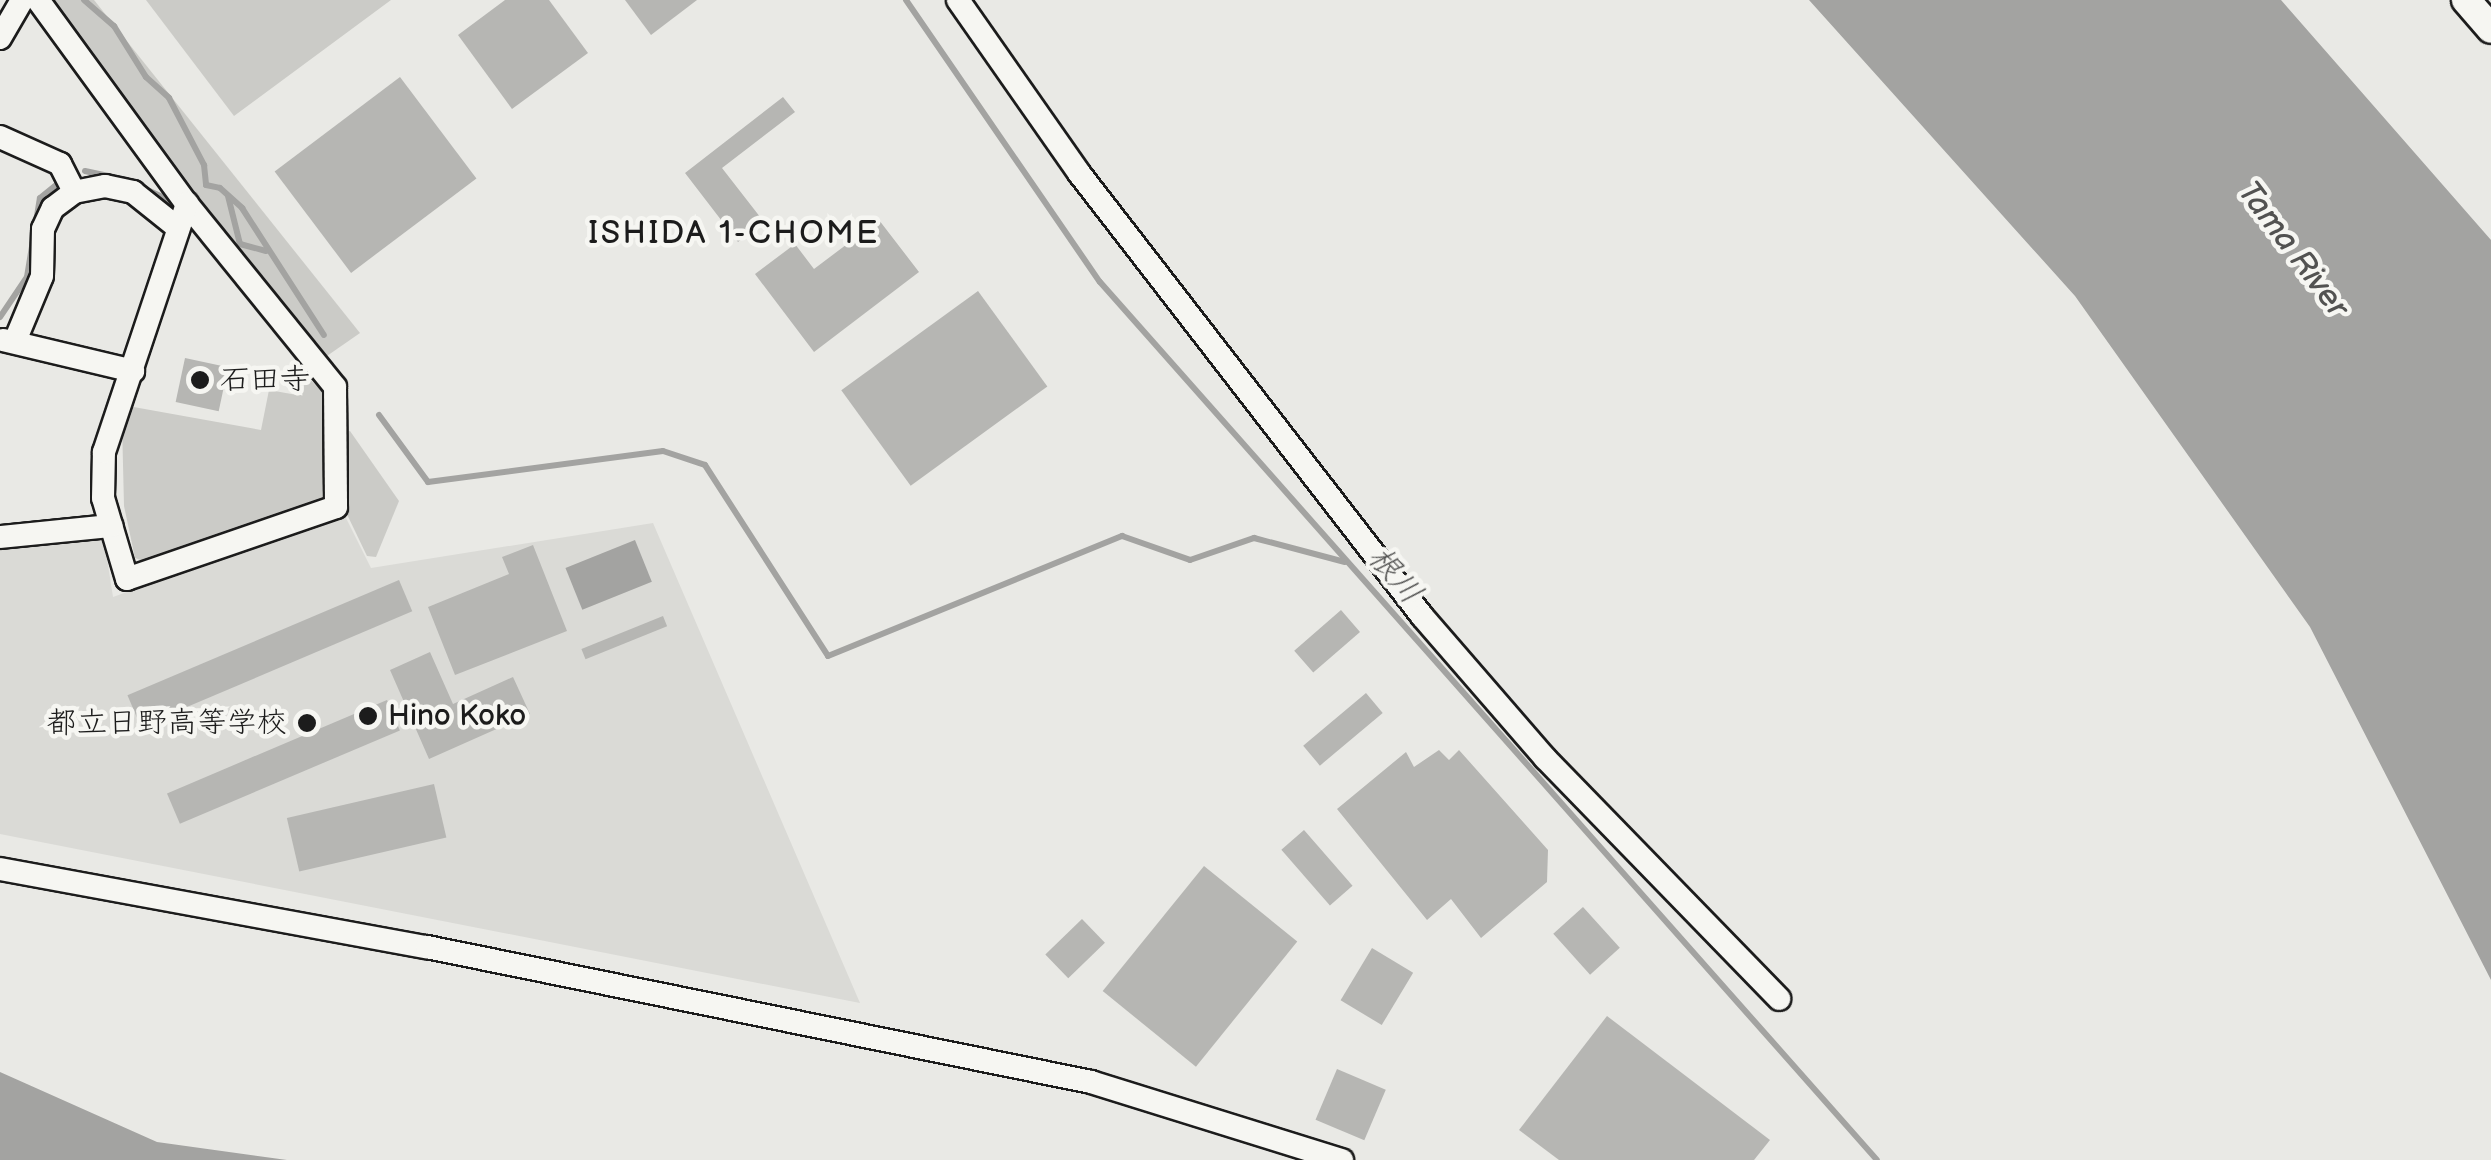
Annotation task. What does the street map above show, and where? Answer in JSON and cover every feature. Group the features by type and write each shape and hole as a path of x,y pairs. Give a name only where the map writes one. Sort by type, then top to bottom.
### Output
{"street":[{"path":"0,38 22,0"},
{"path":"38,0 188,204 335,388 336,507 127,579 110,526 104,452 188,204"},
{"path":"958,0 1079,173 1422,616 1545,758 1779,999"},
{"path":"2466,0 2491,29"},
{"path":"0,137 60,164 74,192"},
{"path":"133,370 7,340 42,276 43,229 53,208 74,192 105,186 133,192 178,228"},
{"path":"0,537 110,526"},
{"path":"0,869 428,947 1091,1082 1342,1160"}],"shaded area":[{"path":"45,0 94,0 360,333 324,358"},
{"path":"146,0 391,0 234,116"},
{"path":"302,371 324,394 325,497 320,505 155,565 135,558 124,506 122,423 128,406 261,430 269,390 297,395"},
{"path":"350,431 399,501 376,557 367,556 343,506 342,433"},
{"name":"Hino Koko","path":"344,514 371,568 653,523 860,1003 0,834 0,543 103,533 113,597"}],"water":[{"name":"Tama River","path":"1809,0 2281,0 2491,240 2491,980 2310,627 2075,296"},
{"path":"635,540 652,582 582,610 565,568"},
{"path":"0,1072 157,1142 287,1160 0,1160"}],"building":[{"path":"505,0 549,0 588,53 512,109 458,35"},
{"path":"625,0 697,0 651,35"},
{"path":"400,77 476,178 351,273 275,171"},
{"path":"783,97 795,112 722,168 764,222 738,242 685,173"},
{"path":"879,220 919,272 814,352 755,274 795,244 814,269"},
{"path":"978,291 1047,386 911,486 841,390"},
{"path":"185,358 228,367 219,411 176,402"},
{"path":"533,545 567,631 455,675 428,607 509,574 502,557"},
{"path":"399,580 412,611 141,727 127,695"},
{"path":"1341,610 1360,632 1313,673 1294,651"},
{"path":"663,616 667,626 586,659 581,649"},
{"path":"430,652 453,704 513,677 530,714 429,759 390,670"},
{"path":"1366,693 1383,713 1320,766 1303,746"},
{"path":"387,700 400,730 180,824 167,793"},
{"path":"1439,750 1449,760 1459,750 1548,850 1547,882 1481,938 1451,899 1427,920 1337,809 1406,752 1414,767"},
{"path":"434,784 446,838 299,872 287,818"},
{"path":"1304,830 1353,886 1330,906 1281,850"},
{"path":"1204,866 1297,942 1196,1067 1103,991"},
{"path":"1583,907 1620,948 1590,975 1553,934"},
{"path":"1082,919 1105,943 1068,978 1045,954"},
{"path":"1372,948 1413,973 1382,1025 1341,1000"},
{"path":"1607,1016 1770,1140 1754,1160 1559,1160 1519,1130"},
{"path":"1337,1069 1386,1090 1364,1140 1316,1120"}],"waterway":[{"path":"84,0 114,26 146,77 169,98 204,165 206,185 220,188 242,208 324,335"},
{"name":"根川","path":"906,0 1100,282 1877,1160"},
{"path":"85,171 127,180"},
{"path":"0,317 27,277 40,198 61,181"},
{"path":"143,188 177,204"},
{"path":"228,196 240,244 266,251"},
{"path":"379,415 428,482 663,451 705,465 828,656 1122,536 1190,560 1254,538 1345,562"}],"place":[{"name":"石田寺","path":"200,380"},
{"name":"Hino Koko","path":"368,716"},
{"name":"都立日野高等学校","path":"307,723"}],"district":[{"name":"ISHIDA 1-CHOME","path":"734,234"}]}
